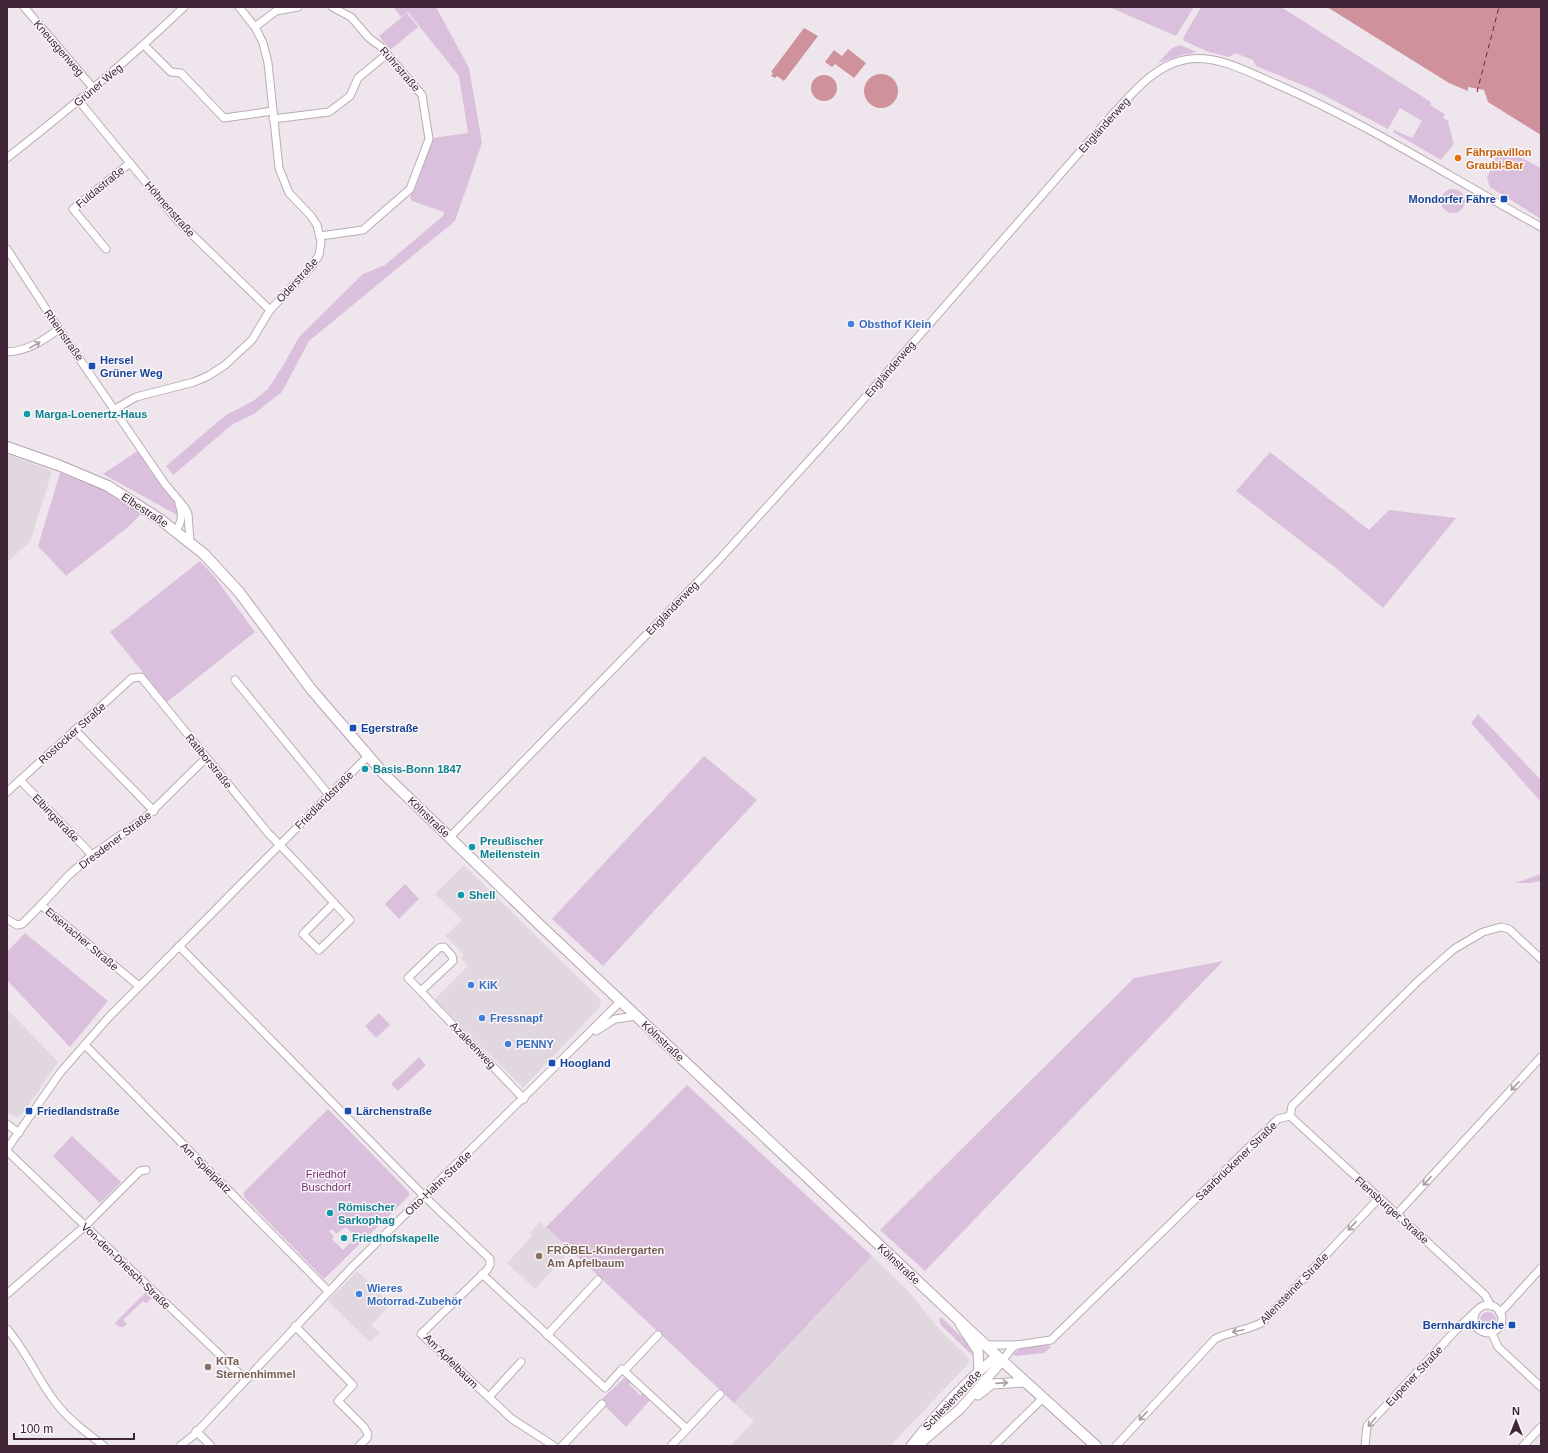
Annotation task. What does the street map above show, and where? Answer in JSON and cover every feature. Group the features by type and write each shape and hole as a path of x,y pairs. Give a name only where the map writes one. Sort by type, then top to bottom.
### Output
{"main road":[{"name":"Elbestraße","path":"7,447 58,465 108,486 176,530 218,567 255,614"},
{"name":"Kölnstraße","path":"255,614 310,689 368,756 450,837 637,1016 999,1359 1096,1446"}],"street":[{"name":"Kneusgenweg","path":"24,7 94,89"},
{"name":"Grüner Weg","path":"7,158 94,89 184,7"},
{"name":"Oderstraße","path":"115,409 136,397 194,382 208,376 225,365 252,340 270,310 319,255 320,236 311,216 289,193 279,168 268,63 263,43 255,27 239,7"},
{"path":"255,27 276,11 298,7"},
{"name":"Ruhrstraße","path":"320,236 362,230 410,189 429,139 422,95 380,46 369,38 352,17 332,7"},
{"path":"144,45 171,72 181,73 224,118 273,111"},
{"path":"273,119 329,112 350,96 358,78 387,54"},
{"name":"Engländerweg","path":"450,837 717,562 841,425 1113,114 1152,75 1168,66 1184,60 1203,59 1218,61 1252,73 1319,102 1386,137 1443,172 1541,227"},
{"name":"Höhnenstraße","path":"79,101 176,219 270,310"},
{"name":"Fuldastraße","path":"106,249 73,209 130,163"},
{"name":"Rheinstraße","path":"7,249 10,258 177,500 185,508 188,514 190,542"},
{"path":"7,352 33,347 59,329"},
{"name":"Rheinstraße","path":"176,530 181,521 182,512 177,500"},
{"name":"Rostocker Straße","path":"7,792 132,678 139,676"},
{"name":"Ratiborstraße","path":"139,676 268,833 280,845"},
{"path":"235,680 329,795"},
{"path":"75,730 154,811"},
{"name":"Friedlandstraße","path":"7,1150 60,1073 139,986 368,756"},
{"name":"Dresdener Straße","path":"41,905 69,875 92,855 154,811 206,758"},
{"name":"Elbingstraße","path":"20,780 92,855"},
{"path":"280,845 350,920 319,950 303,934 334,903"},
{"name":"Eisenacher Straße","path":"7,919 17,925 22,924 41,905 139,986"},
{"name":"Saarbrückener Straße","path":"985,1345 1017,1345 1051,1340 1278,1119 1290,1116 1292,1106 1417,982 1454,949 1483,932 1501,927 1509,929 1541,959"},
{"path":"179,946 424,1196 490,1259 490,1265 482,1274 604,1388 622,1369 624,1371 658,1335"},
{"name":"Azaleenweg","path":"421,991 453,961 452,956 444,948 439,948 408,978 524,1099"},
{"name":"Otto-Hahn-Straße","path":"180,1446 195,1433 328,1291 622,1001"},
{"name":"Otto-Hahn-Straße","path":"586,1037 615,1019 637,1016"},
{"name":"Am Spielplatz","path":"85,1045 328,1291"},
{"path":"1397,1214 1541,1057"},
{"name":"Flensburger Straße","path":"1290,1116 1485,1295 1491,1306"},
{"path":"7,1124 19,1133"},
{"name":"Von-den-Driesch-Straße","path":"7,1150 245,1380"},
{"path":"7,1294 85,1226 140,1171 146,1170"},
{"name":"Allensteiner Straße","path":"1116,1446 1214,1339 1223,1334 1252,1328 1263,1322 1379,1198"},
{"path":"1500,1313 1541,1268"},
{"name":"Am Apfelbaum","path":"482,1274 421,1334 512,1419 554,1446"},
{"path":"547,1335 598,1280"},
{"path":"1485,1305 1491,1306 1500,1313 1501,1322 1498,1328 1492,1332 1485,1333 1479,1330 1475,1325 1475,1312 1485,1305"},
{"name":"Eupener Straße","path":"1364,1446 1367,1426 1457,1329 1475,1312"},
{"path":"954,1315 978,1351 979,1371"},
{"path":"295,1326 353,1385 338,1401 367,1431 367,1438 359,1446"},
{"path":"7,1329 22,1347 56,1403 71,1420 104,1446"},
{"path":"1492,1332 1498,1347 1541,1387"},
{"path":"999,1359 1017,1345"},
{"name":"Schlesienstraße","path":"911,1446 926,1426 979,1371 999,1359"},
{"name":"Schlesienstraße","path":"917,1446 960,1409 999,1359"},
{"name":"Am Apfelbaum","path":"489,1397 522,1362"},
{"path":"624,1371 687,1429"},
{"path":"960,1409 992,1384 1025,1382"},
{"path":"671,1446 720,1394"},
{"path":"994,1446 1042,1399"},
{"path":"562,1446 602,1404"},
{"path":"1524,1446 1541,1427"},
{"path":"195,1433 211,1446"},
{"name":"Otto-Hahn-Straße","path":"188,1446 195,1433"}],"shaded area":[{"path":"1327,7 1541,7 1541,135 1488,102 1484,90 1468,87 1468,91 1449,83"},
{"path":"804,28 818,36 784,81 777,76 775,78 771,76 773,73 771,72"},
{"path":"848,49 866,63 854,78 835,64 832,67 825,62 834,50 842,56"},
{"path":"884,74 893,79 897,84 897,98 893,103 888,107 878,108 874,107 865,98 864,88 865,84 874,75"},
{"path":"824,75 833,79 837,88 833,97 824,101 815,97 811,88 815,79"},
{"path":"7,454 52,471 30,542 7,562"},
{"path":"464,865 601,1000 599,1008 523,1088 435,999 468,966 461,958 464,955 445,936 462,920 435,894"},
{"path":"7,1009 58,1062 31,1102 20,1116 17,1117 7,1113"},
{"name":"FRÖBEL-Kindergarten Am Apfelbaum","path":"540,1222 571,1250 535,1289 507,1263 533,1235 530,1233"},
{"path":"872,1256 909,1292 940,1330 969,1358 968,1364 890,1446 730,1446 754,1421 734,1403"},
{"path":"357,1271 391,1304 371,1325 379,1333 370,1342 328,1301"}],"green space":[{"path":"393,7 436,7 469,68 482,143 455,221 309,341 282,392 254,414 233,424 173,475 166,466 226,415 253,401 268,389 299,337 363,274 385,265 443,216 444,212 412,201 410,198 433,138 468,133 459,76 408,12 401,17"},
{"path":"1109,7 1194,7 1176,36"},
{"path":"1201,7 1281,7 1431,102 1430,105 1445,114 1443,118 1449,121 1448,123 1454,144 1441,160 1393,132 1394,130 1412,138 1422,121 1400,108 1388,129 1312,89 1256,66 1253,60 1235,53 1229,57 1209,52 1184,41 1183,38"},
{"path":"407,13 418,27 390,50 379,36"},
{"path":"1180,45 1197,52 1158,63 1172,48"},
{"path":"1500,147 1541,168 1541,219 1490,187 1487,178"},
{"path":"1453,189 1458,190 1464,196 1464,206 1458,212 1453,213 1448,212 1442,206 1441,201 1442,196 1448,190"},
{"path":"139,450 150,466 148,468 152,473 153,472 173,499 176,505 177,515 103,474"},
{"path":"1270,452 1369,530 1389,510 1456,518 1383,608 1336,568 1236,491"},
{"path":"60,473 104,490 141,514 128,527 66,576 38,546"},
{"path":"200,561 214,576 255,632 167,702 110,632"},
{"path":"1478,714 1541,780 1541,802 1471,723"},
{"path":"704,756 757,800 603,966 552,919"},
{"path":"1541,874 1541,881 1515,883"},
{"path":"405,884 419,899 399,919 385,904"},
{"path":"25,933 108,1001 70,1047 7,980 7,952"},
{"path":"1223,961 925,1271 880,1230 1134,978"},
{"path":"379,1013 390,1025 376,1038 365,1026"},
{"path":"419,1057 426,1065 398,1091 391,1084"},
{"path":"687,1085 872,1256 734,1403 546,1227"},
{"name":"Friedhof Buschdorf","path":"328,1109 409,1192 409,1196 324,1279 244,1197 244,1192","holes":["346,1227 356,1237 343,1250 332,1239 334,1236 329,1231 332,1229 336,1234"]},
{"path":"72,1136 121,1182 100,1203 53,1156"},
{"path":"146,1292 152,1298 146,1303 143,1301 123,1320 127,1324 123,1327 119,1327 115,1323"},
{"path":"1488,1312 1494,1314 1496,1320 1494,1326 1488,1328 1482,1326 1480,1320 1482,1314"},
{"path":"941,1317 966,1341 973,1354 972,1355 941,1325 939,1320"},
{"path":"1046,1344 1051,1347 1044,1353 1016,1356 1013,1354 1021,1348"},
{"path":"624,1378 631,1382 629,1384 640,1395 643,1393 650,1400 626,1427 600,1401"}],"ferry route":[{"path":"1477,92 1499,7"}],"place":[{"name":"Fährpavillon Graubi-Bar","path":"1458,158"},
{"name":"Mondorfer Fähre","path":"1504,199"},
{"name":"Obsthof Klein","path":"851,324"},
{"name":"Hersel Grüner Weg","path":"92,366"},
{"name":"Marga-Loenertz-Haus","path":"27,414"},
{"name":"Egerstraße","path":"353,728"},
{"name":"Basis-Bonn 1847","path":"365,769"},
{"name":"Preußischer Meilenstein","path":"472,847"},
{"name":"Shell","path":"461,895"},
{"name":"KiK","path":"471,985"},
{"name":"Fressnapf","path":"482,1018"},
{"name":"PENNY","path":"508,1044"},
{"name":"Hoogland","path":"552,1063"},
{"name":"Friedlandstraße","path":"29,1111"},
{"name":"Lärchenstraße","path":"348,1111"},
{"name":"Römischer Sarkophag","path":"330,1213"},
{"name":"Friedhofskapelle","path":"344,1238"},
{"name":"FRÖBEL-Kindergarten Am Apfelbaum","path":"539,1256"},
{"name":"Wieres Motorrad-Zubehör","path":"359,1294"},
{"name":"Bernhardkirche","path":"1512,1325"},
{"name":"KiTa Sternenhimmel","path":"208,1367"}]}
